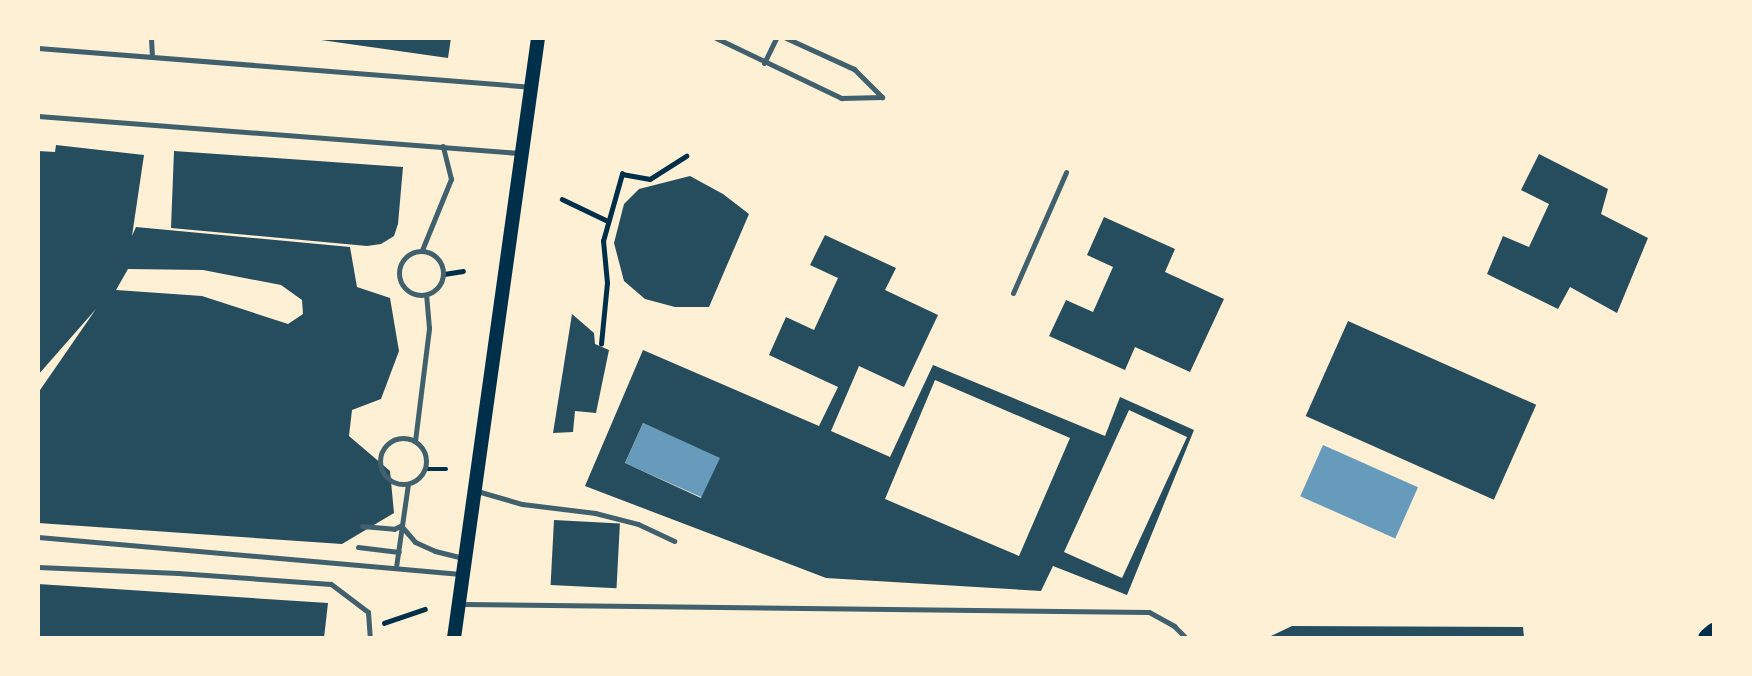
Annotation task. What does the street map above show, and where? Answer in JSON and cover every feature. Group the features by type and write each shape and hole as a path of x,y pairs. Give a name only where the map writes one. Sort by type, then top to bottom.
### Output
{"highway":[{"path":"1708,638 1713,633"}],"main road":[{"path":"454,638 538,38"}],"lane":[{"path":"151,38 152,56"},
{"path":"716,38 841,98 882,97 854,69 786,38"},
{"path":"731,46 735,38"},
{"path":"764,63 776,38"},
{"path":"38,48 532,87"},
{"path":"38,116 520,153"},
{"path":"422,250 440,261 444,274 439,288 426,295 418,295 405,289 399,275 403,260 422,250 451,179 443,146"},
{"path":"1013,293 1066,172"},
{"path":"415,441 429,328 426,295"},
{"path":"408,438 415,441 425,454 425,469 421,476 408,484 386,477 380,457 382,449 393,440 408,438"},
{"path":"396,567 408,484"},
{"path":"474,491 522,504 595,513 638,524 674,541"},
{"path":"362,526 394,529 402,525"},
{"path":"402,525 406,535 415,542 435,551 465,558"},
{"path":"38,537 463,574"},
{"path":"358,547 398,552"},
{"path":"38,568 178,573 331,584 368,612 370,638"},
{"path":"459,604 1149,612 1174,626 1186,638"}],"path":[{"path":"601,344 607,283 603,241 622,174 650,180 686,156"},
{"path":"562,199 608,221"},
{"path":"444,274 463,271"},
{"path":"425,469 446,469"},
{"path":"369,627 425,610"}],"water":[{"path":"643,423 721,458 703,498 625,463"},
{"path":"1323,445 1418,487 1395,538 1300,496"}],"building":[{"path":"307,38 451,38 448,58"},
{"path":"56,145 144,155 132,236 136,227 350,247 357,287 390,298 399,351 381,399 352,410 349,436 390,471 394,513 342,544 38,523 38,393 96,309 38,375 38,151 55,152","holes":["128,269 203,270 281,285 302,300 303,314 288,324 202,296 116,290"]},
{"path":"174,151 403,167 398,224 394,236 381,244 367,246 171,228"},
{"path":"1539,154 1608,189 1601,214 1648,238 1617,313 1570,287 1558,309 1487,274 1503,236 1529,247 1549,204 1521,190"},
{"path":"690,176 723,194 749,214 709,307 675,307 645,299 624,281 614,243 624,204 639,189"},
{"path":"1104,217 1175,249 1165,272 1224,299 1190,372 1135,347 1125,370 1049,336 1066,300 1093,312 1113,267 1087,255"},
{"path":"825,235 896,268 885,290 938,315 904,387 859,366 831,431 890,457 933,365 1105,436 1120,397 1194,430 1127,595 1053,566 1041,591 826,578 585,486 643,350 819,426 838,387 769,355 786,317 814,330 838,278 810,265","holes":["935,380 1070,438 1019,556 885,499","1129,410 1187,437 1122,578 1064,552","643,423 720,458 701,498 625,463"]},
{"path":"572,314 594,333 595,344 609,350 596,413 575,411 573,432 553,433"},
{"path":"1348,321 1536,405 1494,500 1306,416"},
{"path":"554,520 620,523 617,588 551,585"},
{"path":"38,584 328,603 324,638 38,638"},
{"path":"1292,626 1523,627 1524,638 1267,638"}]}
